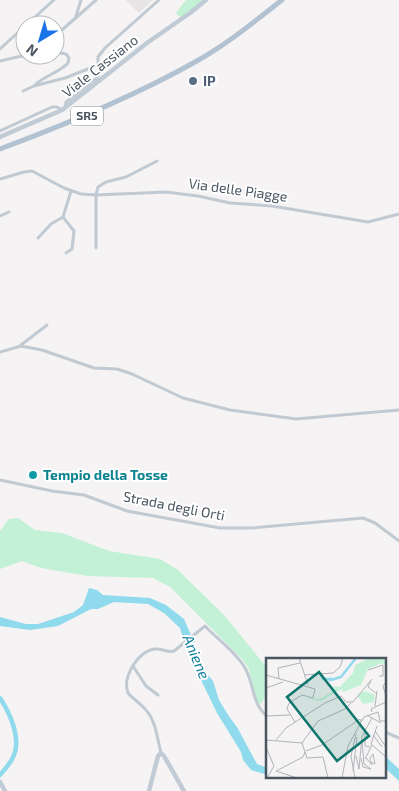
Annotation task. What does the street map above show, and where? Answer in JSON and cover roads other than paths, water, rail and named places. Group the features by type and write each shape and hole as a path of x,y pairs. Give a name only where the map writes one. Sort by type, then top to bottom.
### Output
{"main road":[{"name":"SR5","path":"0,149 90,114 195,62 233,37 282,0"}],"street":[{"path":"37,15 54,0"},
{"path":"74,19 81,0"},
{"path":"65,27 96,0"},
{"path":"0,131 52,107 64,108 67,101 99,75 98,56 105,48 159,0"},
{"name":"Viale Cassiano","path":"0,137 64,108 206,0"},
{"path":"0,49 15,35"},
{"path":"34,86 68,63 68,58 65,54"},
{"path":"0,61 15,58"},
{"path":"23,92 34,86 65,78 98,65"},
{"path":"96,248 96,195 98,187 104,183 126,177 157,161"},
{"name":"Via delle Piagge","path":"0,179 24,172 34,172 72,191 96,195 170,192 230,203 272,206 368,222 399,214"},
{"path":"38,238 51,224 63,217 72,191"},
{"path":"0,216 9,212"},
{"path":"63,217 74,231 72,249 66,253"},
{"path":"0,352 21,346 47,325"},
{"path":"21,346 42,350 92,368 122,370 184,398 230,410 296,419 399,410"},
{"name":"Strada degli Orti","path":"0,480 55,492 86,495 127,511 220,528 252,528 363,518 376,523 399,542"},
{"path":"184,791 161,753 150,716 144,707 130,696 127,690 126,682 133,666 140,657 152,649 170,652 181,646 205,626 244,666 258,706 266,715"},
{"path":"133,666 146,686 158,695"},
{"path":"386,732 399,738"},
{"path":"150,791 158,756 161,753"},
{"path":"0,782 5,791"}],"water":[{"name":"Aniene","path":"89,588 97,590 103,595 150,598 166,605 184,619 197,649 200,665 213,681 219,700 237,727 257,764 266,767 266,774 251,770 243,760 241,752 217,713 186,649 180,628 164,613 148,604 114,602 98,609 91,609 58,626 30,630 0,626 0,617 26,624 38,624 74,612 83,605"},
{"path":"386,757 399,769 399,781 386,769"}],"waterway":[{"path":"0,698 11,718 16,741 13,758 0,775"}],"place":[{"name":"IP","path":"193,81"},
{"name":"Tempio della Tosse","path":"33,475"}]}
